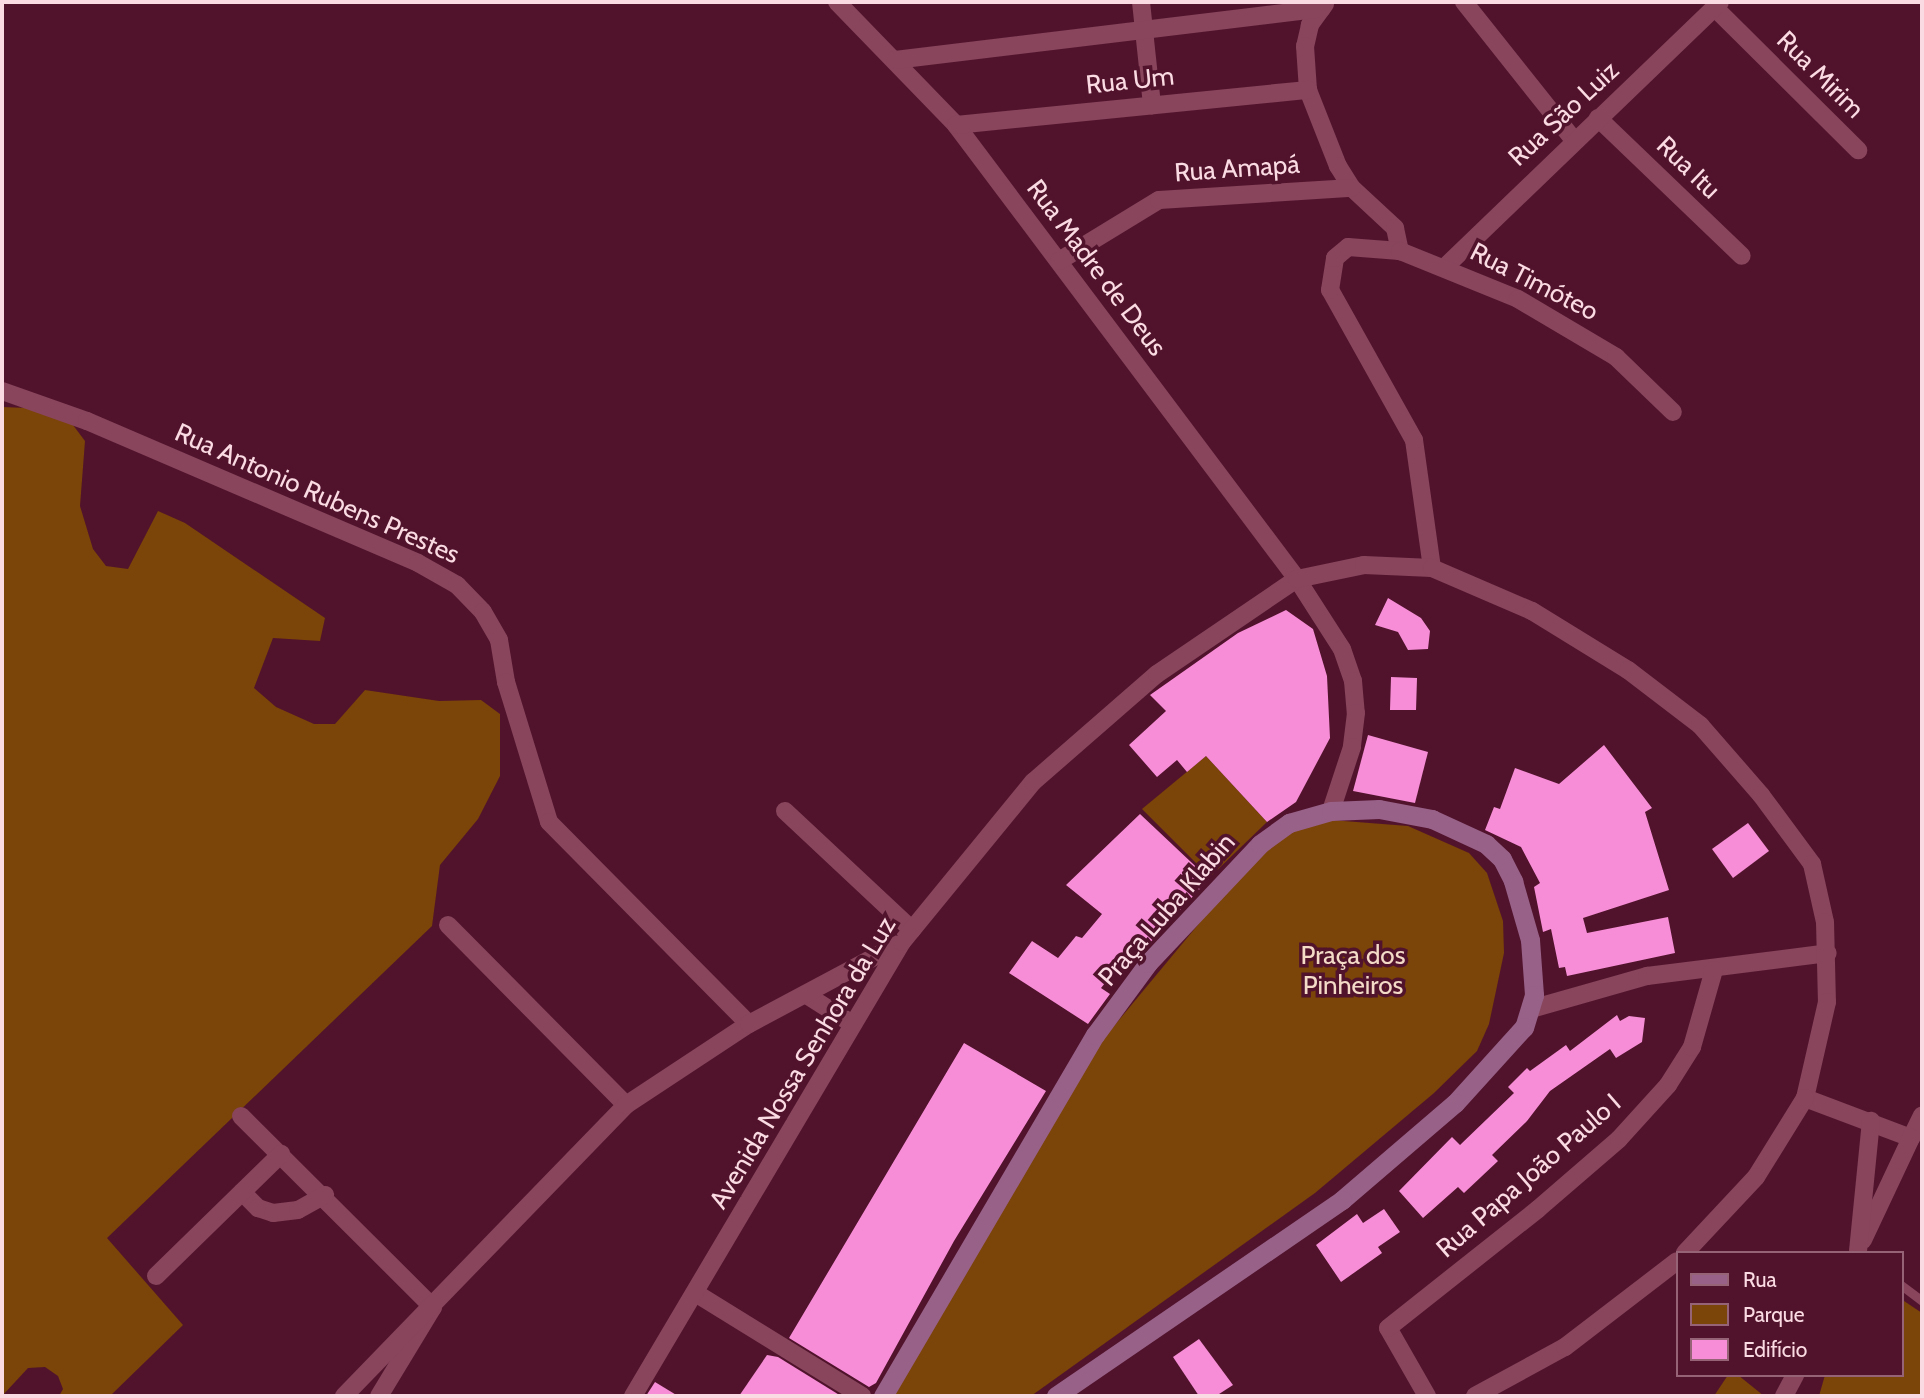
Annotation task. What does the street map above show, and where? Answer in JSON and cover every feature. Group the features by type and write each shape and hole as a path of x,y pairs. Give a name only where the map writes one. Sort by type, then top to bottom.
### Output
{"main road":[{"name":"Praça Luba Klabin","path":"883,1396 1095,1035 1148,963 1260,844 1289,823 1331,811 1379,809 1432,819 1462,829 1502,859 1531,940 1531,1009 1524,1027 1492,1066 1342,1200 1056,1396"}],"street":[{"name":"Rua Madre de Deus","path":"837,2 956,125 1297,579 1342,649 1353,681 1352,747 1331,811"},
{"path":"1141,2 1152,105"},
{"path":"1464,2 1573,139"},
{"path":"895,60 1325,5"},
{"path":"1325,5 1305,46 1308,90 1338,166 1352,188 1395,228 1400,251"},
{"name":"Rua São Luiz","path":"1446,266 1573,139 1718,5"},
{"name":"Rua Mirim","path":"1718,5 1858,150"},
{"name":"Rua Um","path":"956,125 1308,90"},
{"name":"Rua Itu","path":"1598,118 1742,256"},
{"name":"Rua Amapá","path":"1059,261 1159,200 1352,188"},
{"name":"Rua Timóteo","path":"1432,568 1414,440 1330,290 1335,258 1348,247 1400,251 1446,266 1518,299 1616,357 1673,412"},
{"name":"Rua Antonio Rubens Prestes","path":"2,391 37,400 113,432 418,563 457,584 483,612 499,640 506,682 549,822 749,1024"},
{"name":"Avenida Nossa Senhora da Luz","path":"633,1396 696,1294 851,1023 907,936 1033,782 1157,674 1297,579 1364,565 1432,568 1532,611 1628,670 1700,725 1761,795 1812,864 1829,953 1827,1002 1805,1098 1756,1177 1687,1251"},
{"path":"344,1396 626,1105 749,1024 808,996 907,936 785,811"},
{"path":"448,925 626,1105"},
{"path":"1531,1009 1647,976 1714,970 1829,953"},
{"name":"Rua Papa João Paulo I","path":"1427,1396 1388,1328 1569,1183 1619,1139 1668,1085 1692,1047 1714,970"},
{"path":"808,996 851,1023"},
{"path":"1805,1098 1871,1121 1911,1139"},
{"path":"1858,1251 1922,1115"},
{"path":"242,1116 325,1195 433,1307"},
{"path":"1858,1251 1871,1121"},
{"path":"156,1276 281,1154"},
{"path":"242,1192 258,1208 273,1213 298,1210 325,1195"},
{"path":"1475,1396 1565,1347 1626,1304 1675,1263"},
{"path":"696,1294 862,1396"},
{"path":"379,1396 433,1307"},
{"path":"1784,1396 1795,1377"}],"lane":[{"path":"1903,1287 1922,1301"}],"green space":[{"path":"2,407 28,408 70,421 85,441 80,506 93,549 106,566 128,569 158,511 185,523 325,618 320,641 273,638 254,688 276,707 314,724 335,724 365,690 439,701 481,700 500,714 500,776 478,819 440,865 432,926 107,1238 183,1325 110,1396 59,1396 63,1389 58,1376 45,1367 28,1368 2,1396"},
{"path":"1206,756 1267,822 1210,877 1142,809"},
{"name":"Praça dos Pinheiros","path":"1331,820 1408,826 1469,853 1487,873 1503,921 1504,953 1489,1024 1477,1051 1434,1093 1315,1193 1031,1396 894,1396 1104,1038 1221,897 1273,845 1296,827"},
{"path":"1903,1300 1922,1313 1922,1396 1819,1396 1824,1377 1903,1377"},
{"path":"1727,1377 1740,1377 1764,1396 1714,1396"}],"building":[{"path":"1388,598 1421,618 1430,631 1428,649 1408,650 1398,632 1375,625"},
{"path":"1286,610 1313,629 1327,676 1330,738 1296,802 1267,822 1206,756 1187,772 1177,760 1157,777 1129,745 1166,711 1150,695 1238,633"},
{"path":"1391,677 1417,678 1416,710 1390,710"},
{"path":"1368,735 1428,752 1415,803 1353,791"},
{"path":"1604,745 1652,808 1645,812 1669,890 1583,918 1587,933 1668,917 1675,953 1567,976 1565,967 1559,968 1551,929 1543,932 1534,887 1540,883 1521,847 1485,830 1494,807 1500,809 1515,768 1559,784"},
{"path":"1140,814 1209,879 1145,948 1138,943 1101,988 1110,994 1088,1024 1009,973 1032,941 1058,958 1076,936 1082,938 1102,914 1066,885"},
{"path":"1748,823 1769,851 1733,878 1712,849"},
{"path":"1617,1015 1620,1021 1629,1016 1645,1018 1642,1042 1616,1058 1610,1049 1550,1091 1527,1121 1492,1155 1498,1161 1464,1193 1458,1187 1423,1218 1399,1191 1452,1137 1460,1145 1514,1093 1508,1087 1527,1068 1530,1071 1566,1045 1570,1051"},
{"path":"964,1043 1046,1091 954,1241 876,1383 869,1387 789,1338"},
{"path":"1384,1209 1400,1232 1378,1247 1382,1253 1341,1282 1316,1245 1357,1214 1363,1223"},
{"path":"1199,1339 1233,1385 1216,1396 1199,1396 1173,1357"},
{"path":"767,1355 778,1357 841,1396 739,1396"},
{"path":"655,1382 678,1396 646,1396"}]}
